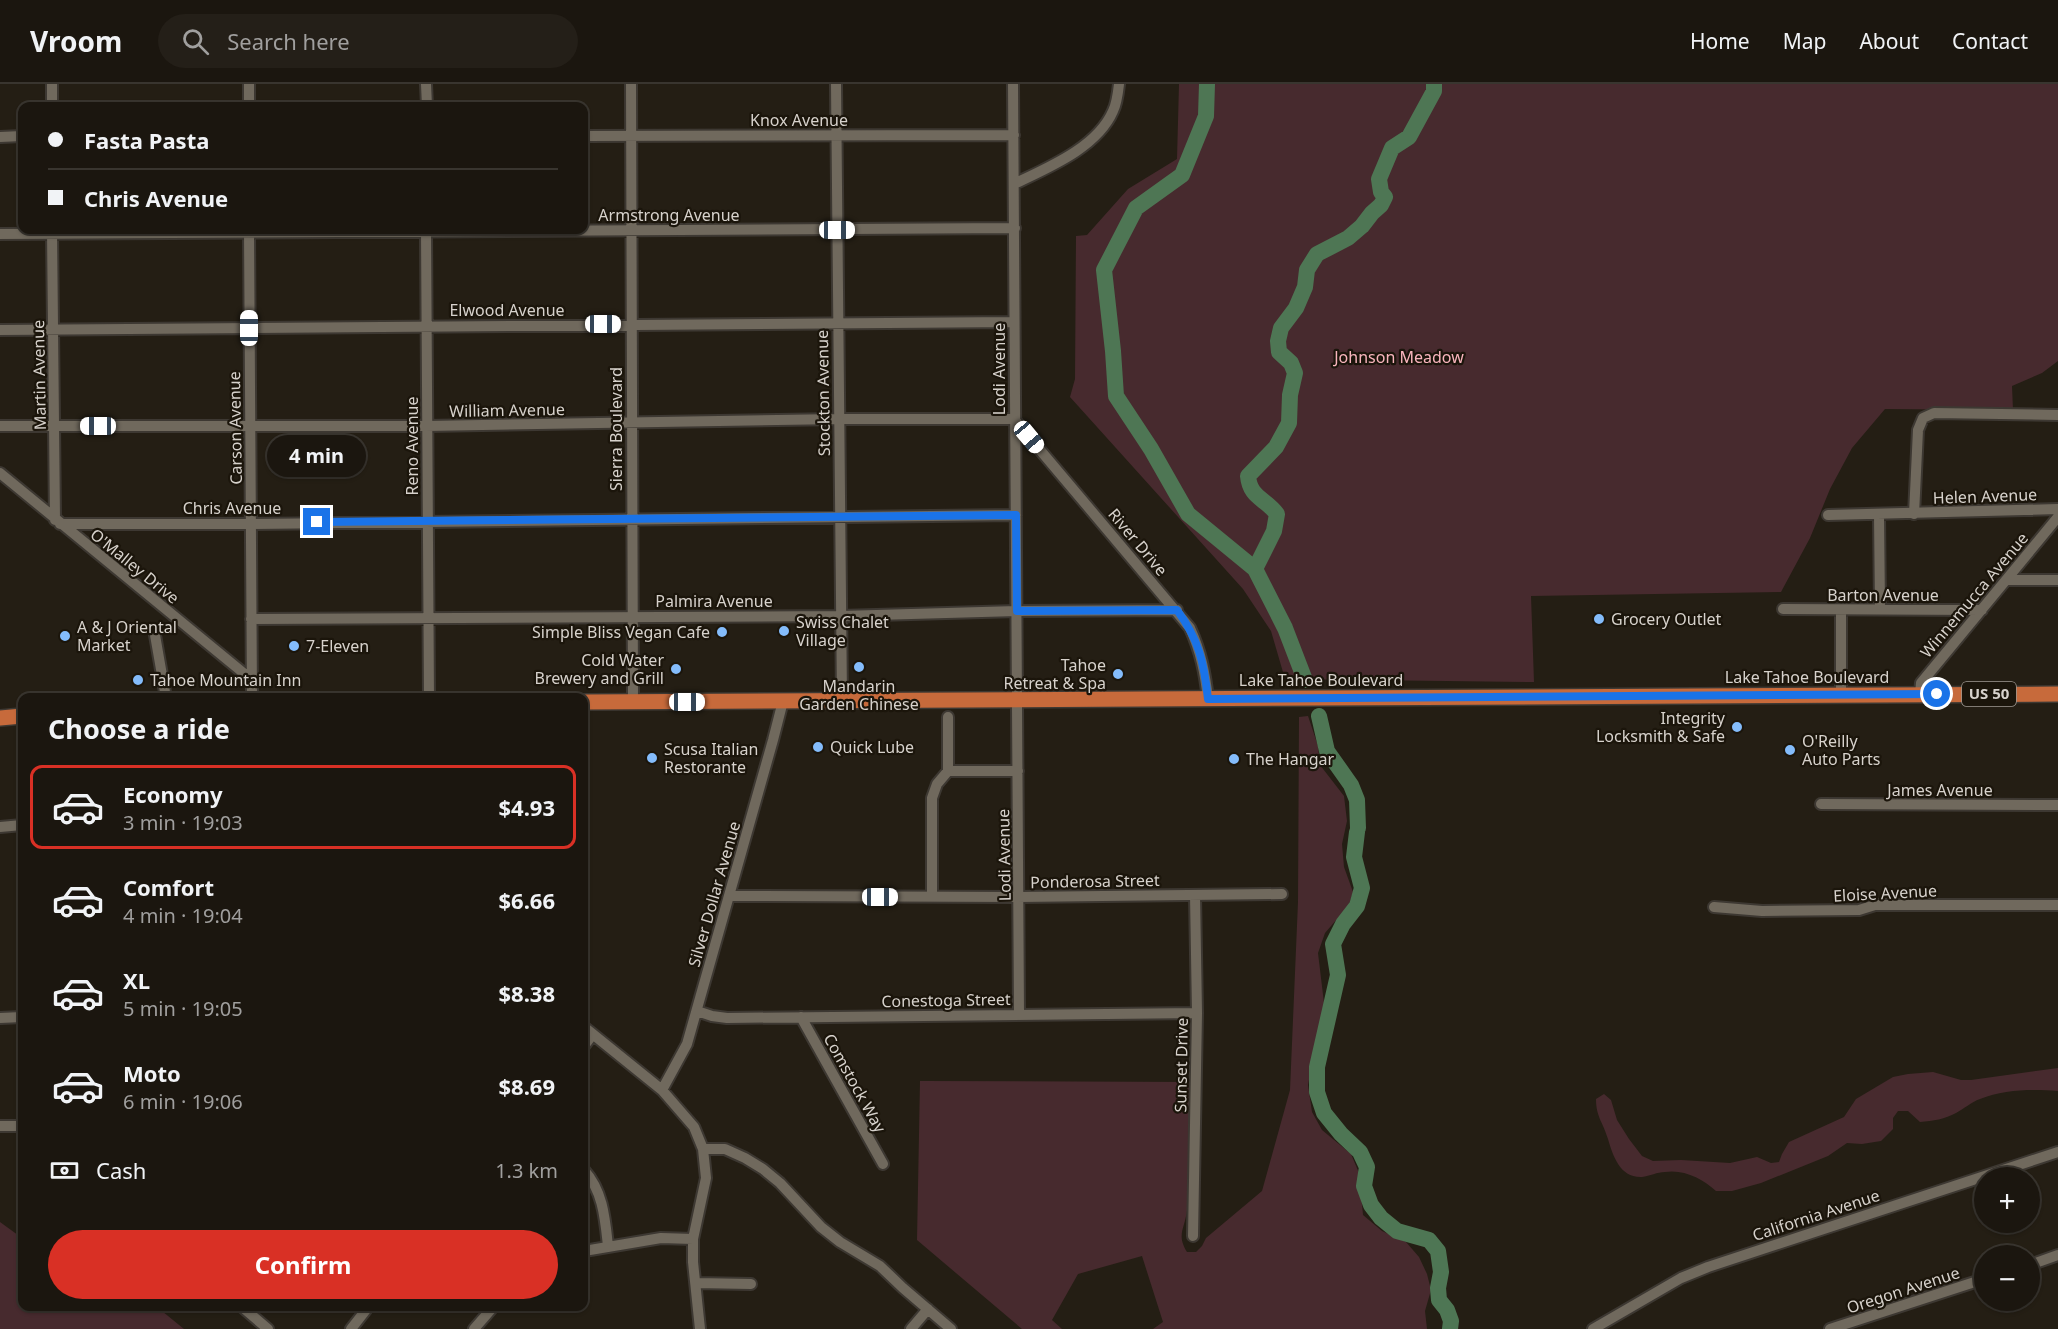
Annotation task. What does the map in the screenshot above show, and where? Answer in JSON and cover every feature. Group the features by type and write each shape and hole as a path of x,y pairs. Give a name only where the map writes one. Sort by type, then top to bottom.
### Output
{"highway":[{"name":"Lake Tahoe Boulevard","path":"588,702 2058,694"},
{"path":"0,718 18,716"}],"street":[{"path":"52,84 52,102"},
{"path":"249,84 249,102"},
{"path":"426,84 427,102"},
{"name":"Sierra Boulevard","path":"631,84 633,702"},
{"name":"Stockton Avenue","path":"836,84 842,701"},
{"name":"Lodi Avenue","path":"1013,84 1019,1014"},
{"path":"1014,184 1062,160 1103,128 1114,111 1119,84"},
{"name":"Knox Avenue","path":"588,136 1014,135"},
{"path":"0,137 18,136"},
{"name":"Armstrong Avenue","path":"588,230 1015,228"},
{"name":"Armstrong Avenue","path":"0,234 18,233"},
{"name":"Martin Avenue","path":"52,234 54,426 58,522"},
{"name":"Carson Avenue","path":"249,234 252,693"},
{"name":"Reno Avenue","path":"426,234 429,693"},
{"name":"Elwood Avenue","path":"0,330 1014,322"},
{"path":"1914,514 1918,430 1923,418 1934,414 2058,415"},
{"name":"William Avenue","path":"0,426 427,426 838,419 1014,419"},
{"name":"River Drive","path":"1014,419 1190,628 1205,670 1208,699"},
{"name":"O'Malley Drive","path":"0,473 252,680"},
{"name":"Helen Avenue","path":"1828,515 2058,509"},
{"name":"Chris Avenue","path":"58,522 251,524 427,520 1016,515"},
{"path":"1879,515 1880,609"},
{"name":"Winnemucca Avenue","path":"1920,694 1921,682 2058,517"},
{"path":"2006,580 2058,580"},
{"name":"Barton Avenue","path":"1783,609 1982,610"},
{"name":"Palmira Avenue","path":"251,619 1177,610"},
{"path":"1841,610 1841,695"},
{"path":"155,635 165,693"},
{"name":"Silver Dollar Avenue","path":"662,1090 687,1044 783,701"},
{"path":"932,897 932,798 937,784 948,771 948,717"},
{"path":"948,771 1018,771"},
{"name":"James Avenue","path":"1821,804 2058,805"},
{"path":"0,827 18,825"},
{"name":"Ponderosa Street","path":"729,896 1019,897 1282,894"},
{"name":"Sunset Drive","path":"1193,1236 1197,1013 1195,895"},
{"name":"Eloise Avenue","path":"1714,907 1771,911 1859,910 1875,905 2058,905"},
{"name":"Conestoga Street","path":"697,1011 727,1018 1197,1013"},
{"path":"0,1018 18,1017"},
{"name":"Comstock Way","path":"801,1017 883,1164"},
{"path":"588,1030 662,1090 694,1127 703,1149 706,1178 693,1239 700,1329"},
{"path":"588,1041 593,1034"},
{"path":"0,1126 18,1126"},
{"path":"703,1149 725,1149 746,1158 763,1169 780,1183 821,1227 840,1242 880,1266 951,1329"},
{"name":"California Avenue","path":"1593,1329 1682,1278 1708,1267 2058,1152"},
{"path":"588,1176 599,1193 605,1217 608,1246"},
{"path":"588,1250 661,1238 693,1239"},
{"path":"2040,1261 2058,1255"},
{"path":"696,1282 751,1284"},
{"name":"Oregon Avenue","path":"1830,1329 1974,1282"},
{"path":"911,1329 928,1309"},
{"path":"248,1311 268,1329"},
{"path":"351,1329 365,1311"},
{"path":"474,1329 490,1311"}],"green space":[{"name":"Johnson Meadow","path":"1179,84 2058,84 2058,361 2042,373 2012,386 2013,410 1885,409 1852,448 1830,489 1810,538 1781,592 1531,596 1534,682 1285,679 1271,631 1243,589 1070,397 1075,379 1076,236 1087,235 1128,189 1177,159"},
{"path":"1308,716 1318,746 1320,765 1344,796 1347,821 1342,844 1344,867 1353,892 1349,905 1325,933 1318,953 1324,1003 1308,1085 1312,1112 1322,1130 1351,1154 1359,1173 1363,1215 1382,1231 1406,1242 1419,1257 1431,1290 1425,1311 1427,1329 1153,1329 1163,1322 1142,1256 1078,1274 1052,1320 1062,1329 1022,1329 917,1240 920,1081 1192,1082 1187,1210 1182,1236 1187,1252 1196,1252 1206,1238 1262,1191 1290,1090 1298,902 1299,717"},
{"path":"2058,1068 2058,1091 2029,1090 1999,1093 1977,1100 1948,1117 1930,1121 1920,1122 1908,1111 1898,1111 1893,1118 1893,1129 1881,1141 1862,1144 1847,1143 1828,1156 1761,1183 1732,1191 1716,1191 1699,1179 1679,1172 1662,1172 1642,1177 1628,1174 1615,1159 1596,1105 1596,1099 1604,1094 1611,1100 1617,1120 1629,1139 1642,1156 1653,1161 1730,1163 1757,1157 1771,1163 1779,1162 1789,1142 1844,1117 1856,1099 1893,1077 1933,1072 1961,1080 1971,1080"},
{"path":"0,1222 18,1235 18,1311 162,1311 184,1329 0,1329"}],"waterway":[{"path":"1207,84 1206,116 1182,175 1136,208 1104,270 1116,396 1151,449 1188,514 1255,569 1285,628 1305,680"},
{"path":"1255,569 1274,531 1277,514 1255,493 1248,476 1276,447 1289,423 1290,395 1295,373 1291,363 1279,352 1278,341 1281,328 1296,308 1305,287 1307,270 1317,254 1348,238 1381,205 1385,197 1381,192 1379,179 1392,148 1409,137 1434,91 1434,84"},
{"path":"1319,716 1327,751 1351,785 1357,800 1358,828"},
{"path":"1357,832 1354,857 1362,888 1357,906 1343,924 1333,944 1338,975 1317,1067 1317,1092 1324,1113 1360,1152 1367,1167 1364,1186 1371,1205 1381,1218 1397,1231 1429,1240 1438,1251 1441,1272 1438,1288 1439,1300 1447,1310 1451,1321 1450,1329"}],"place":[{"name":"Grocery Outlet","path":"1599,619"},
{"name":"Swiss Chalet Village","path":"784,631"},
{"name":"Simple Bliss Vegan Cafe","path":"722,632"},
{"name":"A & J Oriental Market","path":"65,636"},
{"name":"7-Eleven","path":"294,646"},
{"name":"Mandarin Garden Chinese","path":"859,667"},
{"name":"Cold Water Brewery and Grill","path":"676,669"},
{"name":"Tahoe Retreat & Spa","path":"1118,674"},
{"name":"Tahoe Mountain Inn","path":"138,680"},
{"name":"Integrity Locksmith & Safe","path":"1737,727"},
{"name":"Quick Lube","path":"818,747"},
{"name":"O'Reilly Auto Parts","path":"1790,750"},
{"name":"Scusa Italian Restorante","path":"652,758"},
{"name":"The Hangar","path":"1234,759"}],"route":[{"path":"317,522 1016,515 1017,611 1177,610 1190,628 1199,648 1205,670 1208,699 1937,694"}]}
